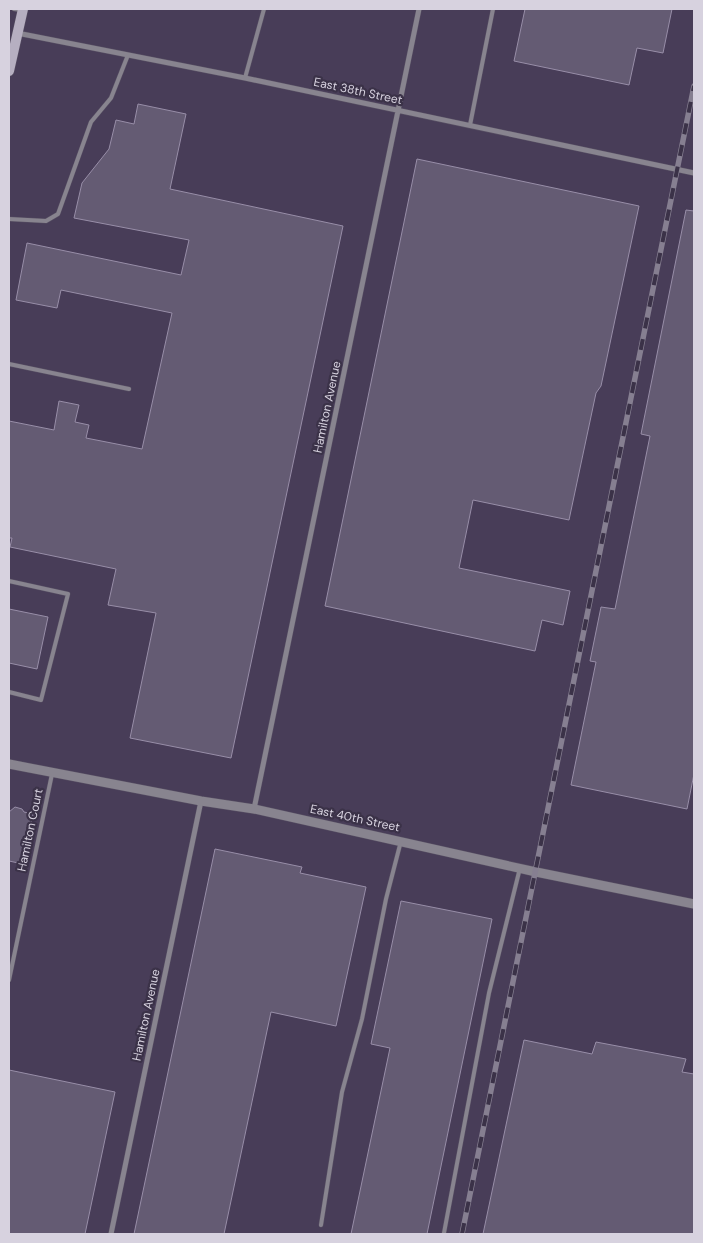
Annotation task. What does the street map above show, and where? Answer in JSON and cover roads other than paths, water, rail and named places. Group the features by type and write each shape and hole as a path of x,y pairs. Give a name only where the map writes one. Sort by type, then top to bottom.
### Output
{"main road":[{"path":"9,71 20,9"}],"street":[{"name":"Hamilton Avenue","path":"254,809 419,9"},
{"name":"East 38th Street","path":"17,33 245,78 694,173"},
{"name":"East 40th Street","path":"9,764 201,801 254,809 520,868 694,904"},
{"name":"Hamilton Avenue","path":"111,1234 201,801"}],"lane":[{"path":"245,78 264,9"},
{"path":"470,125 493,9"},
{"path":"9,219 46,222 58,214 91,122 111,98 128,55"},
{"path":"9,364 129,389"},
{"path":"9,581 68,594 41,700 9,692"},
{"name":"Hamilton Court","path":"9,980 52,772"},
{"path":"321,1225 342,1092 362,1019 386,899 401,841"},
{"path":"444,1233 489,993 520,868"}],"railway":[{"path":"462,1234 694,86"}]}
